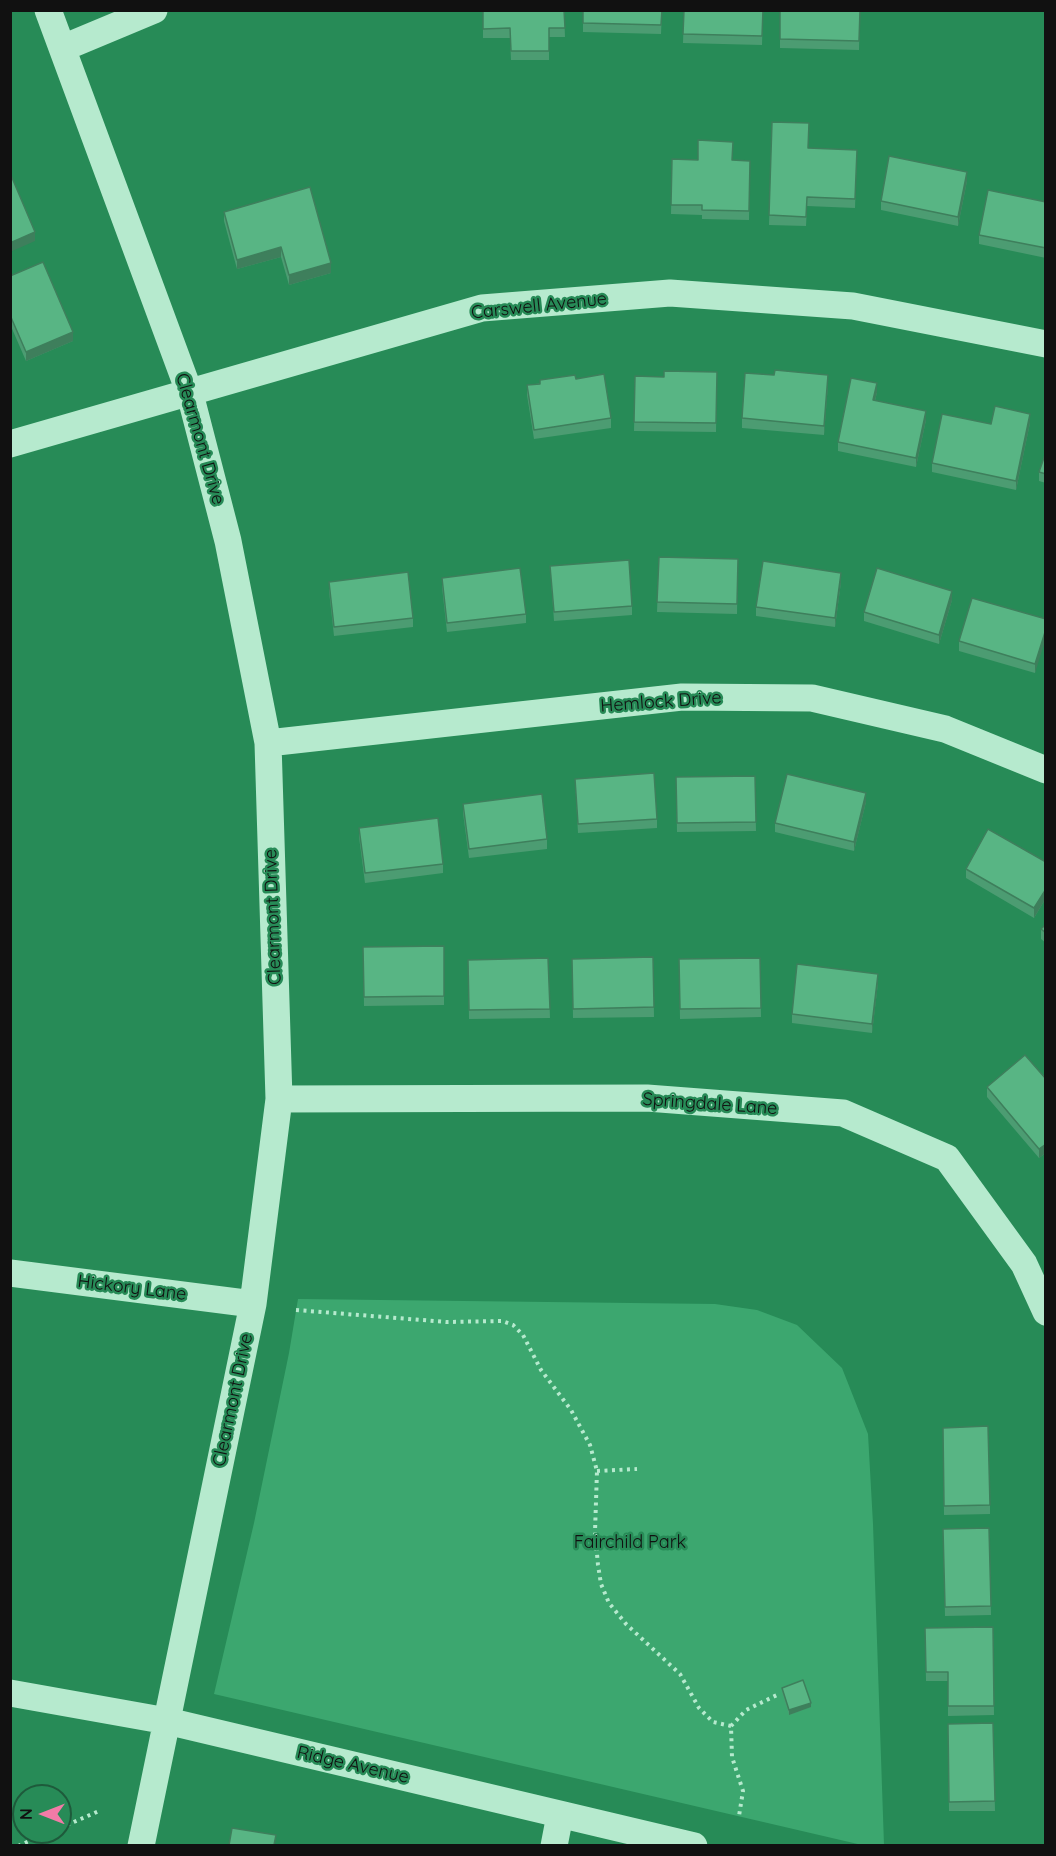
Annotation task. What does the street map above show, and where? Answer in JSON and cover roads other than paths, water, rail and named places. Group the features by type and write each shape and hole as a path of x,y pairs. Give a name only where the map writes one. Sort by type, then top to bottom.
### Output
{"street":[{"name":"Clearmont Drive","path":"48,10 190,394 228,541 268,743 279,1099 253,1304 141,1845"},
{"path":"63,48 154,10"},
{"name":"Carswell Avenue","path":"10,444 482,309 670,293 853,306 1046,344"},
{"name":"Hemlock Drive","path":"268,743 682,697 812,698 945,729 1046,770"},
{"name":"Springdale Lane","path":"279,1099 647,1098 843,1113 947,1158 1024,1264 1046,1312"},
{"name":"Hickory Lane","path":"10,1273 253,1304"},
{"name":"Ridge Avenue","path":"10,1694 167,1721 694,1845"},
{"path":"554,1845 560,1815"}],"park label":[{"name":"Fairchild Park","path":"630,1543"}]}
